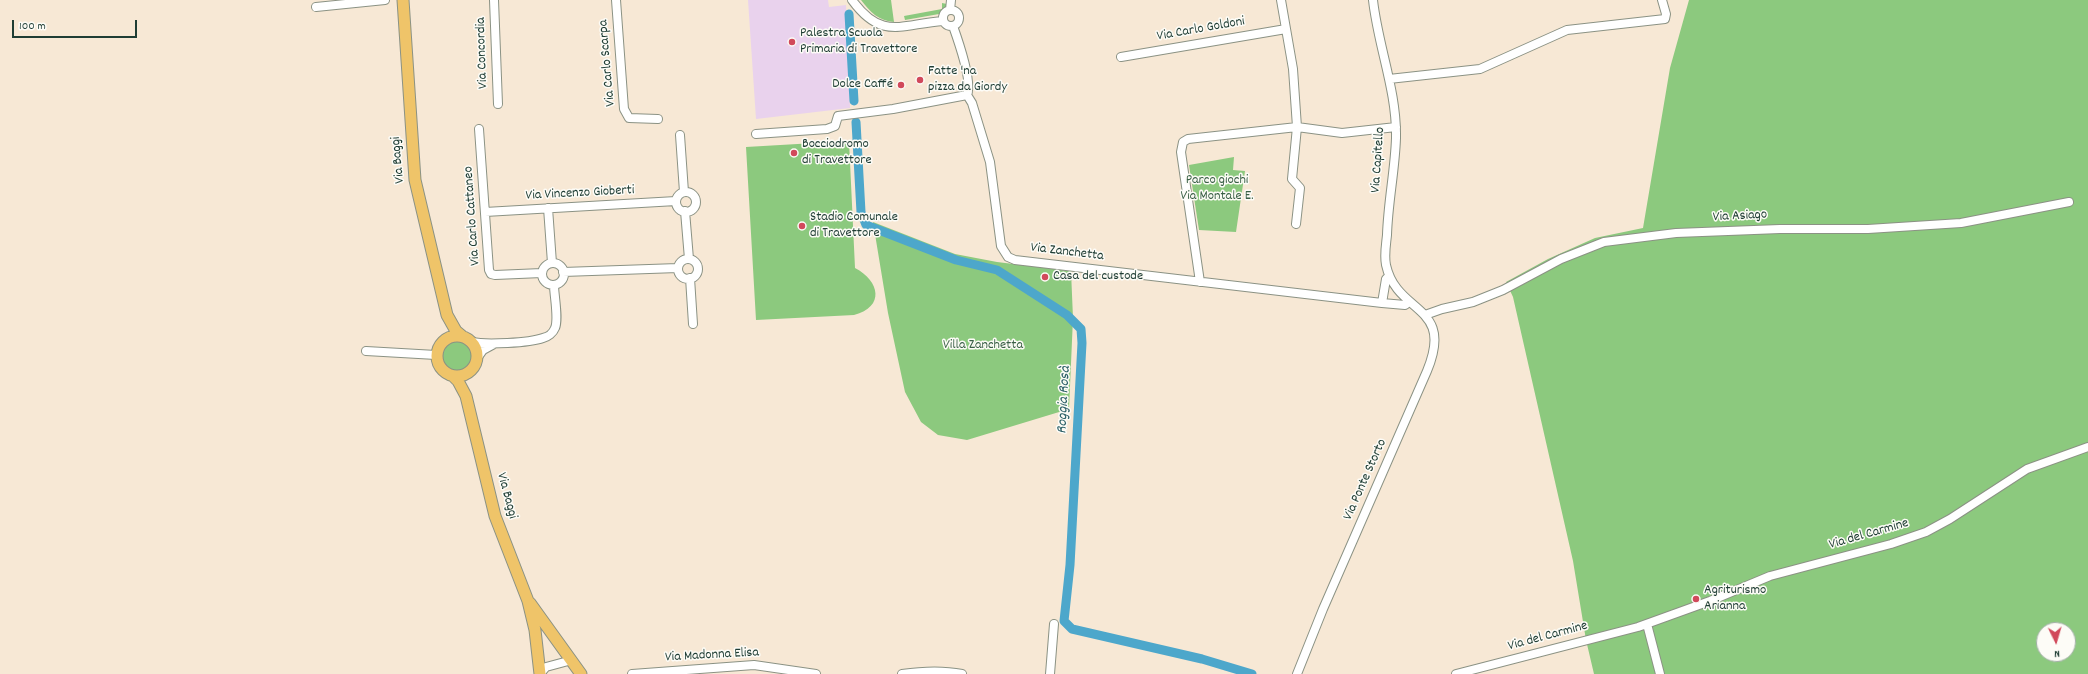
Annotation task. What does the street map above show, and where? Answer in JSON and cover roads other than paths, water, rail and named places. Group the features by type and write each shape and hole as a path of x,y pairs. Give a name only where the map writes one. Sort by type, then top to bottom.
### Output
{"main road":[{"name":"Via Baggi","path":"403,0 415,180 447,315 453,327 476,348 478,357 474,368 469,373 467,379 466,396"},
{"name":"Via Baggi","path":"447,315 444,340 436,355 437,361 443,371 453,376 458,381 466,396 494,516 528,601 535,630 540,674"},
{"path":"444,340 452,336 467,339"},
{"path":"453,376 469,373"},
{"name":"Via Baggi","path":"528,601 581,674"}],"street":[{"path":"316,7 385,0"},
{"name":"Via Concordia","path":"494,0 498,104"},
{"name":"Via Carlo Scarpa","path":"616,0 624,109 629,118 658,120"},
{"path":"852,0 869,18 877,24 888,28 943,20"},
{"path":"950,10 951,0"},
{"path":"1281,0 1293,69 1297,127 1292,179 1300,188 1296,224"},
{"name":"Via Capitello","path":"1373,0 1389,79 1396,127 1386,252 1389,276 1409,302"},
{"path":"1389,79 1480,69 1567,30 1665,19 1666,14 1662,0"},
{"path":"950,10 956,12 959,16 957,24 947,26 943,20 944,14 950,10"},
{"name":"Via Zanchetta","path":"953,26 960,44 968,86 967,95 972,103 990,162 1001,246 1008,257 1038,263 1382,303 1405,305 1409,302"},
{"name":"Via Carlo Goldoni","path":"1121,56 1286,28"},
{"path":"756,134 826,129 835,126 838,116 893,109 967,95"},
{"path":"1200,282 1181,152 1183,142 1188,139 1297,127 1342,133 1396,127"},
{"name":"Via Carlo Cattaneo","path":"480,129 490,274 542,273"},
{"path":"680,135 684,192"},
{"path":"684,192 690,193 696,200 692,209 685,211 678,208 676,201 678,196 684,192"},
{"name":"Via Vincenzo Gioberti","path":"485,212 676,201"},
{"name":"Via Asiago","path":"1425,315 1442,309 1473,302 1504,290 1561,259 1604,242 1683,233 1780,228 1868,229 1962,223 2069,202"},
{"path":"548,208 552,263"},
{"path":"685,211 689,259"},
{"path":"678,268 683,261 689,259 695,262 698,267 696,274 690,278"},
{"path":"554,285 545,282 542,273 546,265 552,263 558,265 564,272"},
{"path":"564,272 678,268"},
{"path":"678,268 681,275 690,278"},
{"path":"554,285 562,280 564,272"},
{"name":"Via Capitello","path":"1382,303 1386,279 1389,276"},
{"path":"690,278 693,324"},
{"path":"467,339 496,343 535,340 544,338 551,334 556,323 554,285"},
{"name":"Via Ponte Storto","path":"1297,674 1323,609 1432,360 1436,345 1434,330 1430,321 1425,315 1409,302"},
{"path":"478,357 483,350 496,343"},
{"path":"366,350 436,355"},
{"name":"Via del Carmine","path":"1456,674 1647,624 1770,576 1890,544 1926,532 2027,469 2088,449"},
{"path":"1050,674 1054,624"},
{"path":"1647,624 1660,674"},
{"name":"Via Baggi","path":"540,674 546,667 572,660"},
{"name":"Via Madonna Elisa","path":"632,674 754,665 816,674"},
{"path":"902,674 926,671 949,671 962,674"}],"waterway":[{"name":"Roggia Rosà","path":"849,14 854,101"},
{"name":"Roggia Rosà","path":"856,122 861,212 866,225 956,260 997,270 1067,315 1081,329 1082,343 1070,565 1064,621 1072,629 1202,659 1252,674"}],"place":[{"name":"Palestra Scuola Primaria di Travettore","path":"792,42"},
{"name":"Fatte 'na pizza da Giordy","path":"920,80"},
{"name":"Dolce Caffé","path":"901,85"},
{"name":"Bocciodromo di Travettore","path":"794,153"},
{"name":"Stadio Comunale di Travettore","path":"802,226"},
{"name":"Casa del custode","path":"1045,277"},
{"name":"Agriturismo Arianna","path":"1696,599"}],"park label":[{"name":"Parco giochi Via Montale E.","path":"1217,190"},
{"name":"Villa Zanchetta","path":"983,346"}]}
